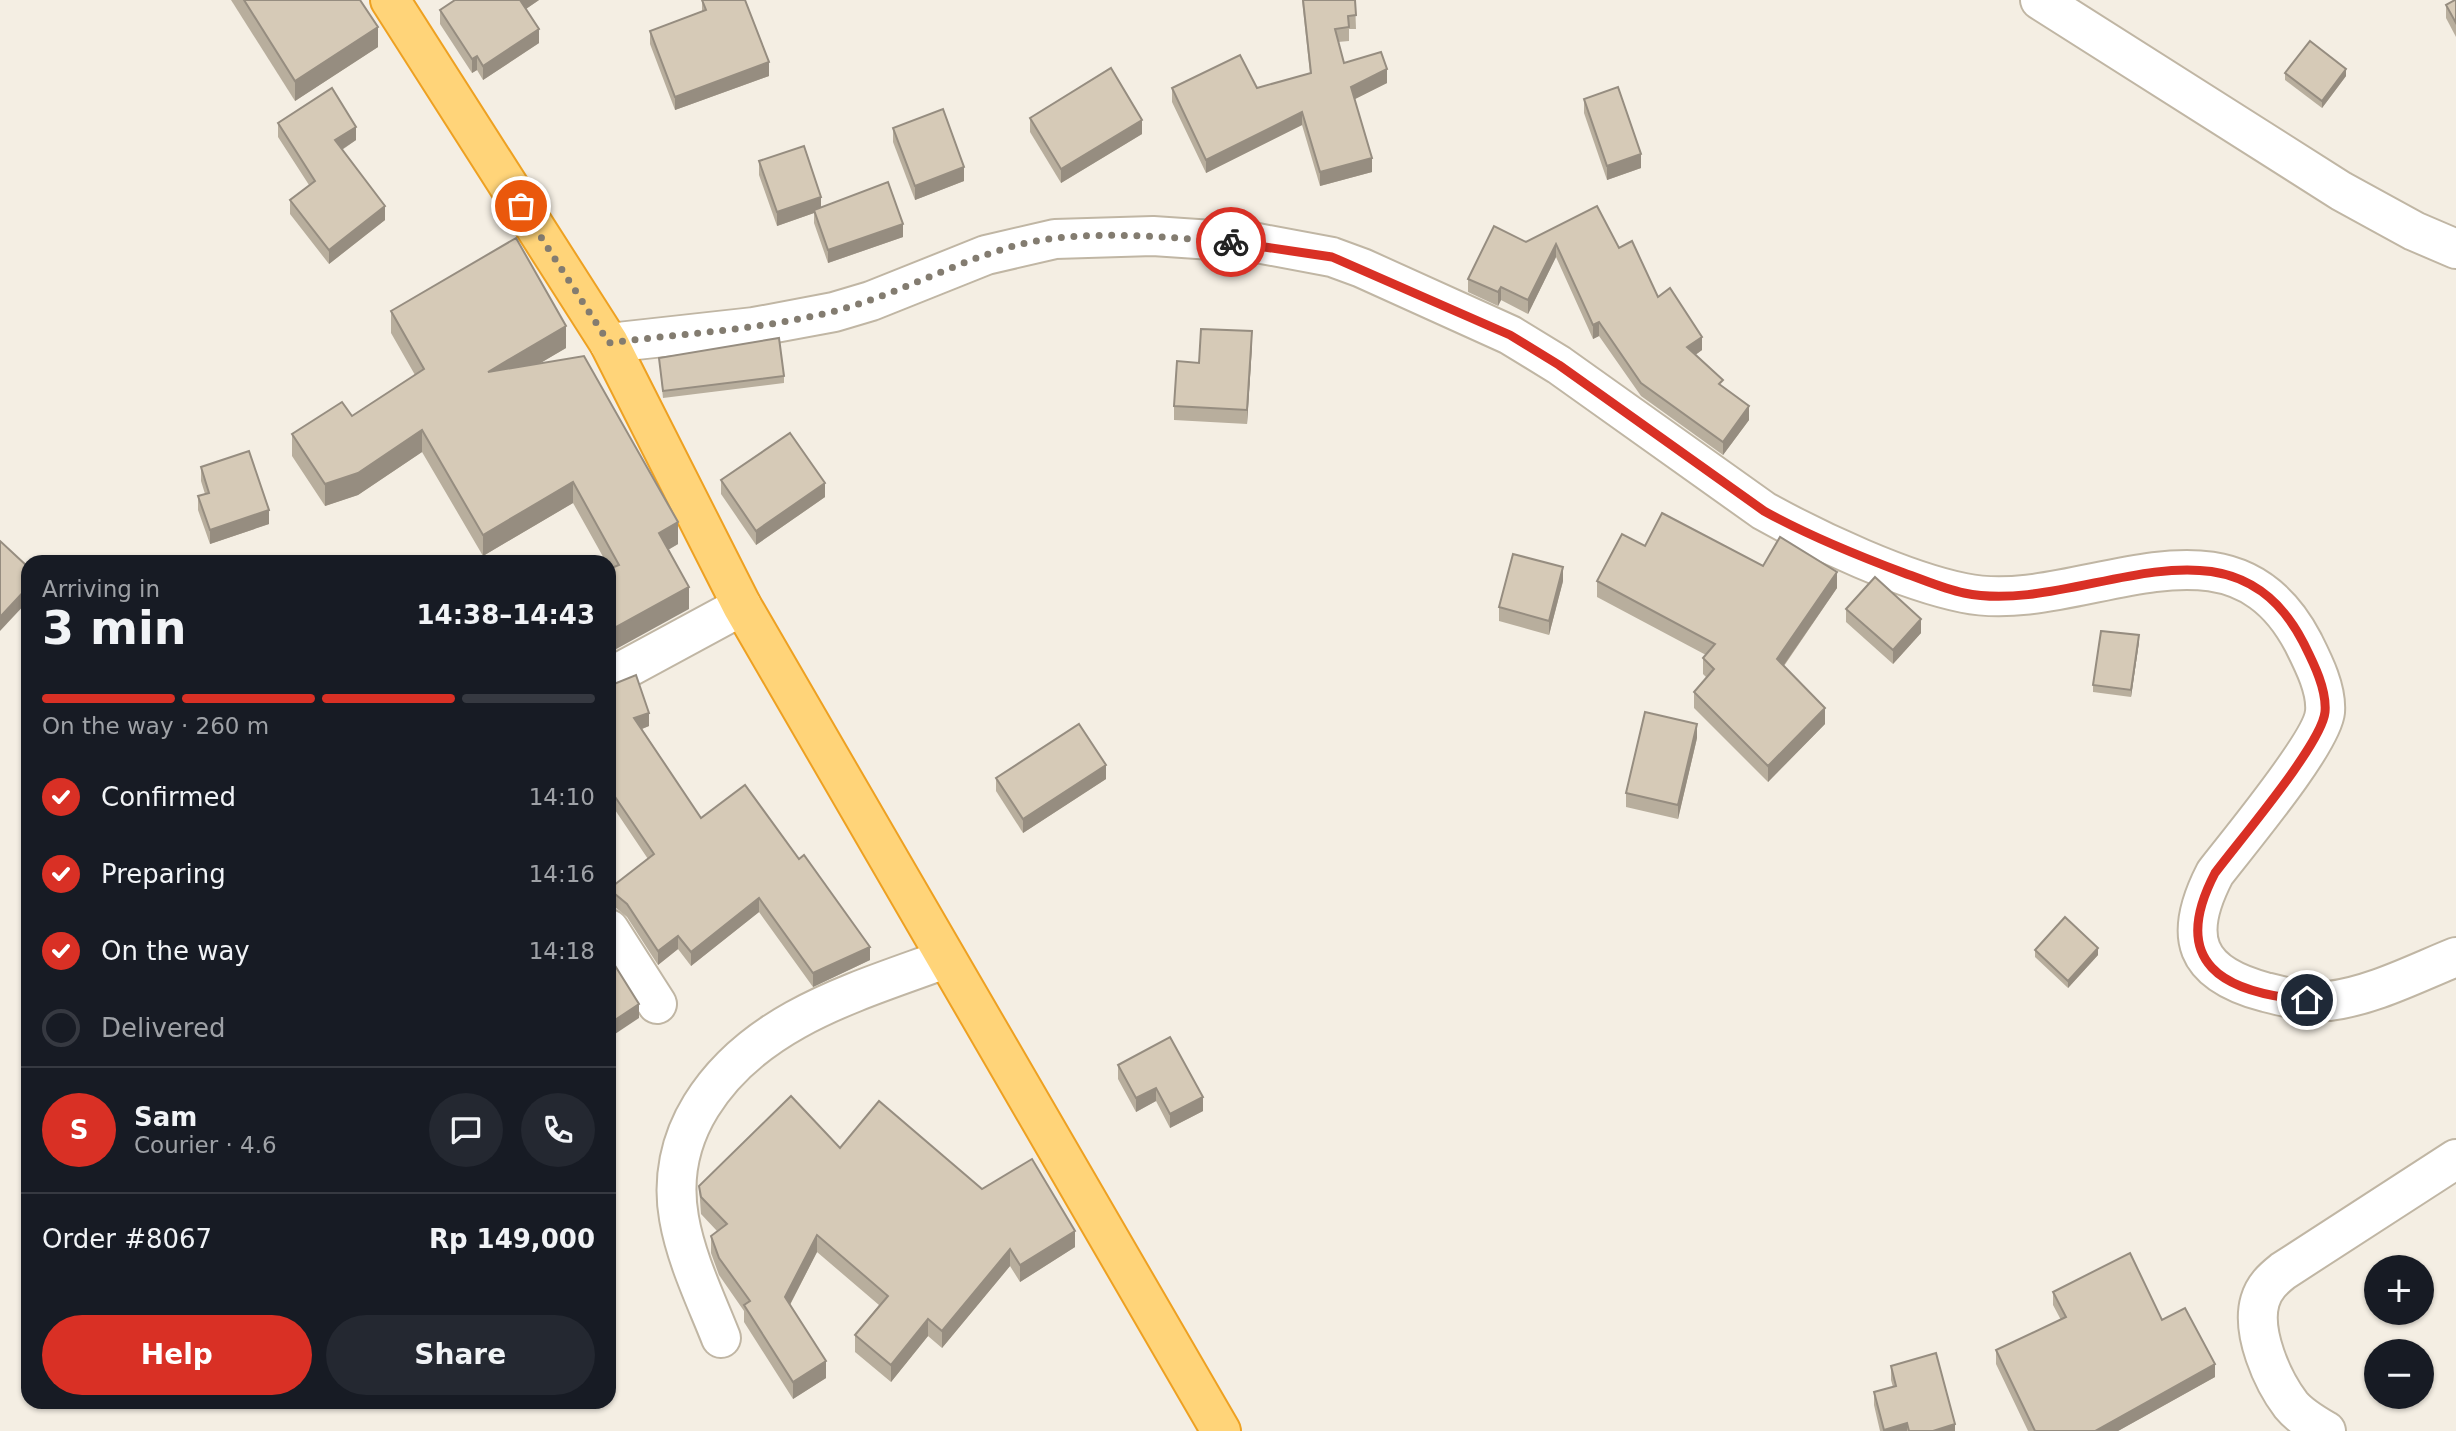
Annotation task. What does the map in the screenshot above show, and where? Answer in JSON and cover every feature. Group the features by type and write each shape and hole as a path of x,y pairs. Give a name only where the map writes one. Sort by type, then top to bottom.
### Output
{"highway":[{"path":"390,0 609,343 742,606 1221,1431"}],"street":[{"path":"2040,0 2341,191 2414,231 2456,249"},
{"path":"609,343 754,327 834,312 871,301 986,255 1055,239 1153,236 1257,243 1332,257 1510,335 1559,365 1764,511 1799,531 1931,583 1965,594 2010,597 2128,575 2177,570 2221,573 2257,587 2291,620 2319,682 2325,699 2325,713 2314,742 2215,873 2205,894 2196,929 2202,956 2220,975 2248,988 2289,998 2326,1001 2389,984 2456,957"},
{"path":"616,674 742,606"},
{"path":"616,940 657,1003"},
{"path":"721,1339 685,1244 678,1218 676,1189 679,1157 686,1133 697,1112 712,1088 732,1066 752,1046 782,1027 841,998 945,959"},
{"path":"2326,1431 2291,1405 2270,1367 2259,1321 2260,1301 2270,1282 2283,1270 2456,1159"}],"building":[{"path":"244,0 360,0 378,27 295,81"},
{"path":"455,0 520,0 539,29 483,66 477,56 472,59 440,10"},
{"path":"702,0 745,0 769,62 675,97 650,31 706,10"},
{"path":"1303,0 1355,0 1356,15 1348,16 1349,27 1335,29 1344,63 1381,52 1387,69 1351,87 1372,158 1320,172 1302,112 1206,160 1172,88 1240,55 1257,88 1311,73"},
{"path":"2456,0 2456,23 2446,5"},
{"path":"2310,41 2346,69 2322,101 2285,73"},
{"path":"1111,68 1142,120 1061,169 1030,118"},
{"path":"1618,87 1641,154 1607,166 1584,99"},
{"path":"332,88 356,127 335,140 385,206 329,250 290,200 315,181 278,123"},
{"path":"943,109 964,167 915,186 893,128"},
{"path":"804,146 821,197 777,212 759,161"},
{"path":"888,182 903,224 828,250 814,210"},
{"path":"1597,206 1619,248 1632,241 1658,297 1670,288 1702,337 1687,347 1723,380 1719,384 1749,406 1723,442 1641,383 1599,322 1593,325 1556,244 1528,300 1501,287 1498,292 1468,279 1494,226 1526,242"},
{"path":"516,238 566,326 488,372 584,356 678,522 659,533 689,587 616,627 616,566 619,565 616,555 613,555 573,482 483,535 422,430 358,473 325,484 292,434 342,402 352,416 424,369 391,311"},
{"path":"1201,329 1252,331 1247,410 1174,406 1177,361 1199,363"},
{"path":"779,338 784,376 663,391 659,358"},
{"path":"790,433 825,483 756,531 721,480"},
{"path":"249,451 269,510 210,530 198,496 209,493 201,467"},
{"path":"1662,513 1763,566 1780,537 1837,572 1777,659 1825,708 1768,766 1694,692 1714,669 1703,658 1715,644 1597,581 1622,534 1645,546"},
{"path":"0,541 21,560 21,594 0,617"},
{"path":"1513,554 1563,567 1549,621 1499,607"},
{"path":"1875,577 1921,619 1893,650 1846,609"},
{"path":"2101,631 2139,635 2131,690 2093,685"},
{"path":"636,675 649,713 634,718 701,818 745,785 799,859 804,855 870,947 813,973 759,898 691,952 678,936 658,951 627,904 616,895 616,884 654,854 616,798 616,683"},
{"path":"1645,712 1697,724 1678,805 1626,793"},
{"path":"1079,724 1106,765 1023,819 996,778"},
{"path":"2065,917 2098,948 2068,981 2035,950"},
{"path":"616,967 639,1004 616,1019"},
{"path":"1170,1037 1203,1097 1170,1114 1156,1088 1136,1098 1118,1065"},
{"path":"791,1096 840,1148 879,1101 982,1189 1032,1159 1075,1231 1020,1265 1010,1249 942,1331 928,1319 891,1365 855,1335 888,1296 817,1235 785,1297 826,1361 793,1382 744,1305 750,1301 719,1258 711,1236 727,1224 701,1197 699,1186"},
{"path":"2130,1253 2162,1320 2185,1308 2215,1364 2095,1431 2035,1431 1996,1350 2066,1317 2053,1292"},
{"path":"1936,1353 1955,1424 1933,1431 1909,1431 1907,1423 1884,1430 1874,1392 1896,1386 1891,1366"}],"way so far":[{"path":"521,206 609,343 754,327 834,312 871,301 950,267 1017,245 1055,239 1153,236 1231,242"}],"route":[{"path":"1231,242 1257,243 1332,257 1510,335 1559,365 1764,511 1799,531 1931,583 1965,594 2010,597 2128,575 2177,570 2221,573 2251,583 2264,591 2291,620 2319,682 2325,699 2325,713 2314,742 2215,873 2205,894 2196,929 2197,943 2202,956 2220,975 2248,988 2307,1000"}]}
